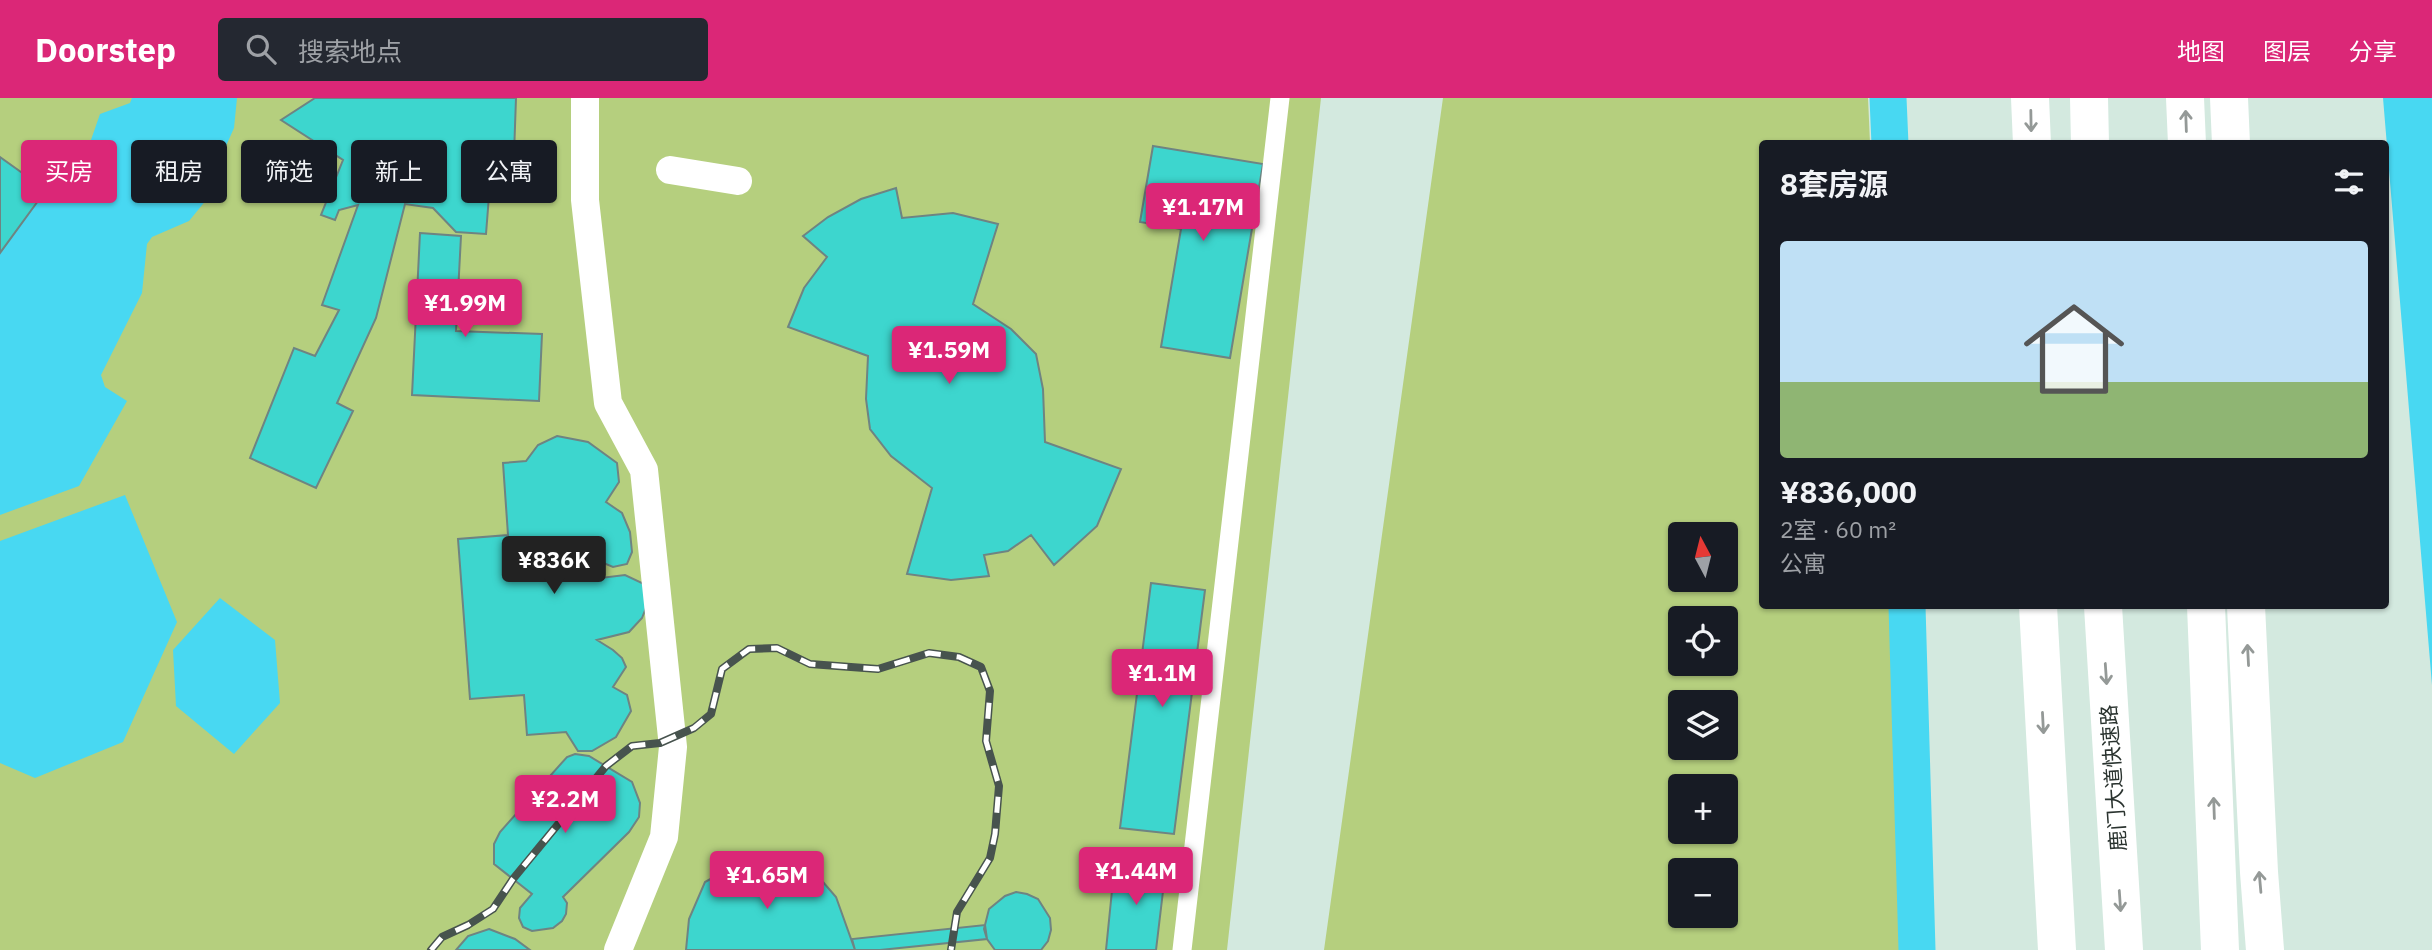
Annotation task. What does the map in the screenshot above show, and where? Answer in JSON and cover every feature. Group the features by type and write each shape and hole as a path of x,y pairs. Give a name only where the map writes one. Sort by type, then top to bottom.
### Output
{"main road":[{"path":"2030,98 2032,140"},
{"path":"2089,98 2090,140"},
{"path":"2185,98 2187,140"},
{"path":"2229,98 2231,140"},
{"path":"2038,609 2057,950"},
{"name":"鹿门大道快速路","path":"2103,609 2124,950"},
{"path":"2206,609 2220,950"},
{"path":"2246,609 2259,872 2266,950"}],"street":[{"path":"585,98 585,200 608,403 644,470 673,747 664,838 618,950"},
{"path":"670,170 738,181"}],"lane":[{"path":"1182,950 1280,98"}],"green space":[{"path":"0,98 1321,98 1227,950 0,950"},
{"path":"1443,98 1868,98 1870,140 1759,140 1759,609 1894,609 1912,950 1324,950"}],"water":[{"path":"132,98 237,98 234,128 227,144 227,140 131,140 131,203 204,203 189,221 152,237 147,244 142,293 101,375 105,387 127,401 79,486 0,515 0,253 37,203 117,203 117,140 91,140 100,114 130,103"},
{"path":"2383,98 2432,98 2432,685 2389,170 2389,140 2387,140"},
{"path":"125,495 177,622 123,742 35,778 0,763 0,541"},
{"path":"220,598 275,640 280,703 234,754 176,706 173,650"}],"building":[{"path":"315,98 516,98 515,140 461,140 461,203 488,203 486,234 456,232 433,208 405,204 376,318 337,403 353,411 316,488 250,458 294,348 315,356 339,310 322,305 358,205 339,210 335,220 321,215 326,203 337,203 337,175 343,160 337,156 337,140 312,140 281,120"},
{"path":"1153,146 1263,164 1230,358 1161,347 1181,229 1140,222"},
{"path":"0,157 21,172 21,203 37,203 0,253"},
{"path":"896,188 902,218 953,213 998,224 973,304 1011,329 1036,354 1043,389 1045,442 1121,469 1097,526 1054,565 1031,535 1008,551 984,555 989,576 951,580 907,574 932,488 891,456 870,429 866,399 868,356 788,327 804,288 827,257 803,236 828,217 861,199"},
{"path":"420,233 461,236 456,331 542,334 539,401 412,395"},
{"path":"557,436 588,442 617,463 619,482 606,502 622,513 630,532 632,552 627,564 613,567 599,561 601,578 625,575 642,583 651,595 642,618 629,632 597,640 622,658 626,667 613,687 627,695 631,711 616,737 592,751 578,751 566,732 527,735 524,695 470,699 458,539 508,535 503,463 526,461 538,445"},
{"path":"1151,583 1205,590 1174,834 1120,828"},
{"path":"575,754 589,756 632,782 640,803 639,817 629,832 563,897 567,903 562,921 553,928 532,931 523,927 519,918 520,908 532,894 494,864 494,844 500,832 567,757"},
{"path":"765,857 810,867 836,897 855,950 686,950 689,919 705,882 743,861"},
{"path":"1115,861 1166,866 1156,950 1106,950"},
{"path":"1016,892 1038,899 1050,918 1048,941 1041,950 995,950 987,939 984,929 989,909 1005,896"},
{"path":"985,925 987,939 855,950 852,939"},
{"path":"489,929 515,939 530,950 456,950 468,936"}],"waterway":[{"path":"1888,98 1890,140"},
{"path":"1907,609 1917,950"}],"railway":[{"path":"431,950 442,937 493,909 513,879 606,766 632,746 660,743 694,728 711,714 722,669 749,649 777,648 810,664 878,669 929,653 959,657 981,667 990,691 986,741 999,786 995,834 990,858 957,912 951,950"}]}
